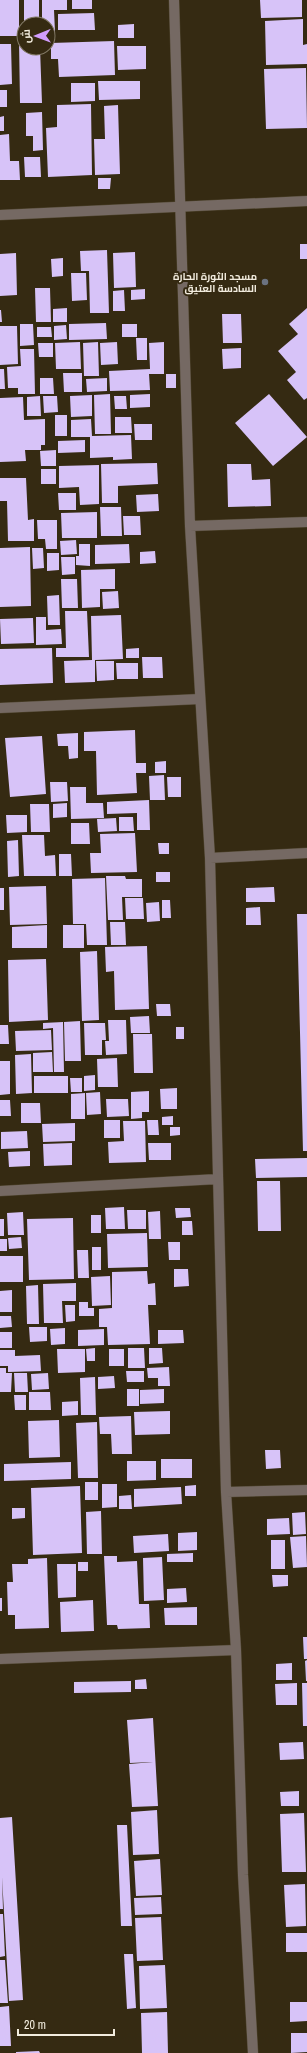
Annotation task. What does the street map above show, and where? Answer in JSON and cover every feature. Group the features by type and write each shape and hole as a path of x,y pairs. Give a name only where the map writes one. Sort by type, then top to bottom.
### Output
{"street":[{"path":"174,0 190,526 210,858 226,1492 236,1650 242,1875 253,2053"},
{"path":"0,215 307,201"},
{"path":"190,526 307,522"},
{"path":"0,708 200,699"},
{"path":"210,858 307,853"},
{"path":"0,1191 218,1179"},
{"path":"226,1492 307,1490"},
{"path":"0,1659 236,1650"}],"building":[{"path":"0,0 19,0 19,16 16,16 16,36 0,36"},
{"path":"24,0 39,0 39,16 24,16"},
{"path":"42,0 67,0 67,10 54,10 54,16 42,16"},
{"path":"72,0 92,0 92,9 72,9"},
{"path":"260,0 302,0 302,17 261,18"},
{"path":"94,13 95,30 58,30 58,14"},
{"path":"303,19 303,45 307,44 307,64 266,65 265,21"},
{"path":"134,24 134,38 118,38 118,25"},
{"path":"114,41 115,75 59,77 58,59 51,59 51,56 56,56 56,43"},
{"path":"0,44 11,44 12,84 0,85"},
{"path":"117,46 146,46 146,69 118,70"},
{"path":"19,56 40,56 42,103 20,103"},
{"path":"306,68 307,128 266,129 264,69"},
{"path":"98,81 140,81 140,99 99,100"},
{"path":"71,83 95,83 95,101 71,102"},
{"path":"0,90 7,90 7,107 0,107"},
{"path":"91,104 92,175 48,177 46,128 57,127 57,105"},
{"path":"118,105 120,174 95,175 94,139 105,139 104,106"},
{"path":"42,112 43,150 33,151 33,136 26,136 26,113"},
{"path":"4,116 4,131 0,131 0,117"},
{"path":"9,134 10,161 19,161 20,180 0,180 0,135"},
{"path":"24,157 40,157 41,177 25,177"},
{"path":"98,178 111,178 110,189 98,189"},
{"path":"300,244 307,244 307,259 300,259"},
{"path":"107,250 109,313 90,313 89,271 81,271 80,251"},
{"path":"135,252 136,287 114,288 113,253"},
{"path":"16,253 17,295 0,296 0,254"},
{"path":"63,258 63,276 52,277 51,259"},
{"path":"71,273 86,273 87,300 72,301"},
{"path":"35,288 50,288 51,322 36,322"},
{"path":"145,289 145,299 131,300 131,290"},
{"path":"124,290 125,311 113,311 113,291"},
{"path":"67,308 67,322 53,322 53,309"},
{"path":"307,308 307,398 304,400 287,380 296,372 278,351 298,334 289,324"},
{"path":"1,310 2,322 0,322"},
{"path":"222,314 241,314 242,343 223,343"},
{"path":"106,323 107,339 69,340 69,324"},
{"path":"20,324 33,324 34,345 20,346"},
{"path":"122,324 137,324 137,337 122,337"},
{"path":"66,325 67,339 54,340 54,326"},
{"path":"0,326 17,326 18,364 0,365"},
{"path":"37,327 51,327 52,337 37,337"},
{"path":"136,338 147,338 147,360 137,360"},
{"path":"80,342 81,369 56,369 55,343"},
{"path":"98,342 99,376 84,376 83,343"},
{"path":"117,342 118,364 101,365 100,343"},
{"path":"164,342 164,374 149,374 150,390 110,391 109,371 150,369 149,343"},
{"path":"38,343 53,343 53,357 39,357"},
{"path":"241,348 241,368 223,369 222,349"},
{"path":"20,349 34,349 35,394 18,394 18,388 8,388 7,367 21,366"},
{"path":"0,369 4,369 5,389 0,389"},
{"path":"63,373 82,373 82,392 64,392"},
{"path":"166,374 176,374 176,388 166,388"},
{"path":"40,378 53,378 54,394 40,394"},
{"path":"107,378 107,391 87,392 86,379"},
{"path":"110,394 111,434 95,434 94,395"},
{"path":"150,394 150,407 130,408 130,395"},
{"path":"269,394 307,437 273,466 235,423"},
{"path":"92,395 92,416 71,417 70,396"},
{"path":"40,396 41,416 27,416 27,397"},
{"path":"43,396 57,396 58,412 44,413"},
{"path":"114,396 126,396 127,409 115,409"},
{"path":"23,397 24,420 45,419 45,445 41,445 41,450 25,450 26,461 0,462 0,398"},
{"path":"55,415 67,415 67,436 55,436"},
{"path":"115,417 131,417 132,433 115,433"},
{"path":"91,419 92,436 131,435 132,459 113,460 113,457 90,458 90,437 71,437 71,420"},
{"path":"134,424 152,424 152,440 135,440"},
{"path":"85,440 85,452 58,453 58,441"},
{"path":"56,450 56,466 41,466 40,451"},
{"path":"157,463 158,484 118,486 118,503 102,503 101,464"},
{"path":"227,464 251,464 252,480 270,479 271,506 228,507"},
{"path":"99,465 99,504 80,505 79,487 59,488 59,466"},
{"path":"41,469 56,469 56,484 41,484"},
{"path":"0,478 26,478 28,520 34,519 34,541 8,541 7,501 0,501"},
{"path":"58,493 76,493 76,510 59,510"},
{"path":"158,494 159,511 137,512 136,495"},
{"path":"100,507 121,507 122,536 101,536"},
{"path":"97,512 97,538 62,538 61,513"},
{"path":"123,516 140,516 141,535 124,535"},
{"path":"37,520 57,520 57,549 46,549 45,539 38,539"},
{"path":"76,540 77,554 61,555 60,541"},
{"path":"79,544 90,544 90,566 76,565 76,556 79,556"},
{"path":"129,544 130,563 95,564 95,545"},
{"path":"30,547 31,606 0,607 0,548"},
{"path":"32,548 43,548 44,568 33,569"},
{"path":"155,551 156,563 140,564 140,552"},
{"path":"47,553 59,553 59,570 47,571"},
{"path":"61,557 75,557 75,574 62,575"},
{"path":"115,569 115,589 100,589 100,607 82,608 81,570"},
{"path":"61,579 77,579 78,608 62,608"},
{"path":"118,591 119,608 103,609 102,592"},
{"path":"59,595 60,625 48,625 47,596"},
{"path":"65,611 87,611 89,657 56,657 56,648 66,648"},
{"path":"121,615 123,659 95,660 95,682 65,683 64,661 92,660 91,616"},
{"path":"36,617 46,617 46,630 61,629 62,644 36,645"},
{"path":"33,618 34,643 1,644 0,619"},
{"path":"52,648 53,683 0,685 0,649"},
{"path":"139,648 139,658 126,658 126,649"},
{"path":"142,657 162,657 163,678 143,678"},
{"path":"96,661 114,661 114,680 97,681"},
{"path":"116,663 138,663 138,679 117,679"},
{"path":"135,730 136,763 146,763 146,773 136,773 137,793 97,795 96,751 84,751 84,732"},
{"path":"78,733 78,758 69,759 68,746 58,746 57,734"},
{"path":"42,736 46,794 10,797 5,738"},
{"path":"166,761 166,773 155,773 155,762"},
{"path":"164,775 165,800 150,800 149,776"},
{"path":"167,777 181,777 181,797 168,797"},
{"path":"50,782 67,782 68,801 51,802"},
{"path":"70,787 86,787 86,803 103,803 104,818 71,819"},
{"path":"149,800 150,830 137,830 137,813 107,814 107,802"},
{"path":"67,803 67,817 53,818 53,804"},
{"path":"30,804 49,804 50,832 31,832"},
{"path":"6,815 27,815 27,832 7,833"},
{"path":"119,817 133,817 134,831 119,831"},
{"path":"116,818 117,831 98,832 97,819"},
{"path":"71,823 89,823 90,844 71,844"},
{"path":"135,833 137,872 91,873 90,853 101,853 100,834"},
{"path":"22,835 44,835 45,856 55,855 56,876 24,876"},
{"path":"18,840 19,876 8,877 7,841"},
{"path":"158,843 169,843 169,854 159,854"},
{"path":"59,854 71,854 72,876 59,876"},
{"path":"156,872 170,872 170,882 156,882"},
{"path":"106,876 125,876 126,879 142,879 142,897 122,897 123,920 108,920"},
{"path":"105,878 107,945 87,945 86,924 73,924 72,879"},
{"path":"46,886 47,924 10,925 9,887"},
{"path":"274,887 275,902 246,902 246,888"},
{"path":"0,888 4,888 4,910 0,910"},
{"path":"125,898 143,898 144,919 126,919"},
{"path":"162,900 170,900 171,918 162,918"},
{"path":"159,902 160,921 147,922 146,903"},
{"path":"260,907 261,925 246,925 246,908"},
{"path":"297,914 307,914 307,1151 303,1151"},
{"path":"110,922 125,922 126,945 111,945"},
{"path":"47,925 47,948 12,948 12,927"},
{"path":"63,925 84,925 84,948 63,948"},
{"path":"147,946 149,1009 115,1010 114,971 106,972 105,947"},
{"path":"97,951 99,1020 82,1021 80,952"},
{"path":"46,959 48,1020 9,1022 8,960"},
{"path":"156,1004 170,1004 171,1016 157,1016"},
{"path":"149,1016 150,1033 131,1033 130,1017"},
{"path":"108,1020 126,1020 127,1054 106,1055 105,1041 109,1041"},
{"path":"80,1021 81,1061 65,1061 64,1022"},
{"path":"63,1022 64,1072 54,1072 53,1028 43,1029 43,1023"},
{"path":"84,1023 105,1023 106,1040 102,1040 102,1055 85,1055"},
{"path":"0,1025 8,1025 9,1044 0,1044"},
{"path":"176,1027 184,1027 184,1039 176,1039"},
{"path":"51,1030 52,1050 16,1051 15,1031"},
{"path":"133,1034 152,1034 153,1073 134,1073"},
{"path":"52,1052 53,1072 33,1072 33,1053"},
{"path":"31,1054 32,1093 16,1094 15,1055"},
{"path":"117,1058 118,1087 98,1087 97,1059"},
{"path":"0,1061 10,1061 10,1094 0,1095"},
{"path":"95,1075 95,1090 84,1091 84,1076"},
{"path":"34,1076 68,1076 68,1093 34,1093"},
{"path":"70,1078 82,1078 82,1092 71,1092"},
{"path":"177,1088 177,1109 161,1109 160,1089"},
{"path":"149,1091 149,1112 142,1112 142,1118 131,1119 131,1092"},
{"path":"100,1092 101,1114 87,1115 86,1093"},
{"path":"85,1093 85,1119 71,1119 71,1094"},
{"path":"106,1099 128,1099 129,1116 107,1117"},
{"path":"0,1100 10,1100 11,1116 0,1116"},
{"path":"21,1103 40,1103 41,1123 21,1123"},
{"path":"173,1116 173,1125 162,1125 162,1117"},
{"path":"104,1120 120,1120 120,1138 104,1138"},
{"path":"147,1120 158,1120 159,1135 148,1135"},
{"path":"123,1121 145,1121 146,1162 109,1163 108,1142 124,1141"},
{"path":"75,1123 75,1141 43,1142 42,1124"},
{"path":"170,1127 180,1127 180,1135 170,1136"},
{"path":"27,1131 28,1148 1,1149 1,1132"},
{"path":"72,1143 72,1165 44,1166 43,1144"},
{"path":"148,1143 171,1143 171,1160 149,1160"},
{"path":"30,1151 30,1166 9,1167 8,1152"},
{"path":"307,1158 307,1177 256,1178 255,1159"},
{"path":"257,1181 280,1181 281,1231 258,1231"},
{"path":"124,1207 125,1229 106,1229 105,1208"},
{"path":"175,1208 190,1208 191,1217 176,1218"},
{"path":"127,1210 146,1210 146,1229 128,1229"},
{"path":"160,1211 161,1239 149,1239 148,1212"},
{"path":"23,1212 24,1235 8,1235 7,1213"},
{"path":"91,1215 101,1215 101,1233 91,1233"},
{"path":"73,1218 74,1279 29,1280 27,1219"},
{"path":"0,1219 4,1219 4,1236 0,1236"},
{"path":"182,1221 192,1221 193,1235 182,1235"},
{"path":"147,1233 148,1267 108,1268 107,1234"},
{"path":"21,1237 22,1248 9,1249 8,1238"},
{"path":"0,1239 7,1239 7,1251 0,1251"},
{"path":"168,1242 180,1242 180,1260 169,1260"},
{"path":"92,1247 101,1247 101,1270 92,1270"},
{"path":"77,1250 88,1250 89,1278 78,1278"},
{"path":"0,1256 23,1256 23,1282 0,1282"},
{"path":"174,1269 188,1269 189,1286 174,1287"},
{"path":"147,1271 148,1284 155,1283 156,1305 148,1305 150,1344 108,1345 107,1327 99,1327 99,1309 112,1308 112,1272"},
{"path":"110,1276 111,1305 92,1306 91,1277"},
{"path":"76,1283 76,1301 62,1301 63,1323 44,1323 43,1284"},
{"path":"38,1285 39,1324 27,1324 26,1286"},
{"path":"12,1290 12,1312 0,1312 0,1291"},
{"path":"79,1302 88,1302 88,1308 94,1308 94,1316 79,1316"},
{"path":"65,1305 75,1305 75,1321 66,1322"},
{"path":"0,1316 11,1316 12,1327 0,1328"},
{"path":"29,1327 47,1327 47,1341 30,1342"},
{"path":"65,1328 65,1344 51,1345 50,1329"},
{"path":"104,1329 104,1345 78,1346 78,1330"},
{"path":"158,1330 183,1330 184,1343 158,1344"},
{"path":"0,1332 12,1332 12,1348 0,1348"},
{"path":"95,1348 95,1361 87,1361 86,1349"},
{"path":"128,1348 144,1348 145,1368 128,1368"},
{"path":"149,1348 162,1348 163,1363 149,1364"},
{"path":"57,1349 85,1349 85,1372 58,1373"},
{"path":"109,1349 124,1349 124,1366 109,1366"},
{"path":"0,1350 15,1350 15,1356 40,1355 41,1371 8,1372 8,1366 0,1366"},
{"path":"169,1367 170,1386 158,1386 158,1378 148,1378 147,1368"},
{"path":"0,1368 6,1368 6,1373 12,1373 11,1392 0,1392"},
{"path":"126,1371 144,1371 144,1382 127,1382"},
{"path":"14,1373 27,1373 28,1392 15,1392"},
{"path":"48,1373 49,1389 32,1390 31,1374"},
{"path":"114,1376 115,1388 98,1389 98,1377"},
{"path":"95,1377 96,1415 81,1415 80,1378"},
{"path":"127,1389 139,1389 139,1406 127,1406"},
{"path":"164,1389 164,1403 140,1404 140,1390"},
{"path":"29,1392 50,1392 51,1410 29,1410"},
{"path":"14,1395 26,1395 26,1410 15,1410"},
{"path":"78,1401 78,1415 62,1416 62,1402"},
{"path":"170,1411 170,1434 135,1435 134,1412"},
{"path":"131,1416 132,1454 112,1454 111,1434 100,1434 99,1417"},
{"path":"59,1420 60,1457 29,1458 28,1421"},
{"path":"97,1422 98,1478 78,1478 76,1423"},
{"path":"265,1450 280,1450 281,1468 266,1469"},
{"path":"161,1459 192,1459 192,1478 161,1478"},
{"path":"127,1461 156,1461 156,1480 127,1481"},
{"path":"71,1462 71,1479 4,1481 4,1464"},
{"path":"85,1482 98,1482 98,1500 85,1500"},
{"path":"102,1484 117,1484 117,1507 102,1508"},
{"path":"196,1485 196,1496 185,1496 185,1486"},
{"path":"80,1486 82,1553 33,1555 31,1488"},
{"path":"181,1487 182,1504 134,1507 134,1489"},
{"path":"131,1495 132,1509 119,1509 119,1496"},
{"path":"12,1508 25,1508 25,1518 12,1519"},
{"path":"101,1511 102,1554 87,1554 86,1512"},
{"path":"305,1512 306,1534 293,1535 292,1513"},
{"path":"289,1518 290,1534 267,1535 267,1519"},
{"path":"197,1532 197,1550 178,1551 178,1533"},
{"path":"168,1534 169,1551 134,1553 133,1536"},
{"path":"306,1536 307,1567 293,1568 290,1537"},
{"path":"271,1540 285,1540 285,1569 271,1569"},
{"path":"193,1553 193,1562 167,1562 167,1554"},
{"path":"104,1556 117,1556 117,1562 137,1561 139,1604 149,1604 150,1628 118,1629 117,1625 107,1625"},
{"path":"162,1557 164,1600 144,1601 143,1558"},
{"path":"47,1558 49,1628 15,1629 15,1615 8,1615 7,1582 13,1582 12,1564 28,1564 28,1559"},
{"path":"78,1562 88,1562 88,1571 78,1571"},
{"path":"57,1564 76,1564 76,1597 58,1598"},
{"path":"272,1575 288,1575 288,1586 273,1587"},
{"path":"186,1588 187,1602 167,1603 167,1589"},
{"path":"0,1598 2,1598 2,1611 0,1611"},
{"path":"93,1600 94,1631 61,1632 60,1602"},
{"path":"197,1607 197,1625 165,1625 164,1608"},
{"path":"303,1637 307,1637 307,1659 304,1659"},
{"path":"307,1660 307,1681 306,1681 305,1661"},
{"path":"292,1663 292,1680 276,1680 276,1664"},
{"path":"146,1679 147,1689 135,1689 135,1680"},
{"path":"131,1681 131,1692 74,1693 74,1682"},
{"path":"297,1683 297,1705 276,1705 275,1684"},
{"path":"302,1683 307,1683 307,1726 303,1726"},
{"path":"153,1718 158,1806 132,1807 129,1764 153,1762 130,1763 127,1720"},
{"path":"303,1742 304,1759 280,1760 279,1743"},
{"path":"299,1791 299,1806 281,1806 280,1792"},
{"path":"157,1810 159,1854 133,1855 131,1812"},
{"path":"304,1813 306,1872 282,1872 280,1814"},
{"path":"12,1817 23,2000 9,2001 2,1877 3,1909 0,1909 0,1818"},
{"path":"117,1825 127,1825 132,1926 121,1926"},
{"path":"160,1859 162,1895 136,1896 134,1861"},
{"path":"305,1884 306,1926 286,1927 284,1885"},
{"path":"161,1897 162,1914 135,1915 134,1898"},
{"path":"0,1914 3,1914 5,1956 0,1957"},
{"path":"161,1917 163,1960 137,1961 135,1918"},
{"path":"286,1933 307,1933 307,1952 286,1952"},
{"path":"124,1954 133,1954 136,2008 127,2009"},
{"path":"0,1960 5,1960 8,2003 0,2003"},
{"path":"165,1965 167,2008 140,2009 139,1966"},
{"path":"290,2002 307,2002 307,2021 290,2022"},
{"path":"9,2006 11,2046 0,2046 0,2007"},
{"path":"167,2012 168,2053 142,2053 141,2013"},
{"path":"291,2033 307,2033 307,2052 291,2053"},
{"path":"39,2051 40,2053 16,2053 16,2052"}],"place":[{"name":"مسجد الثورة الحارة السادسة العتيق","path":"265,282"}]}
